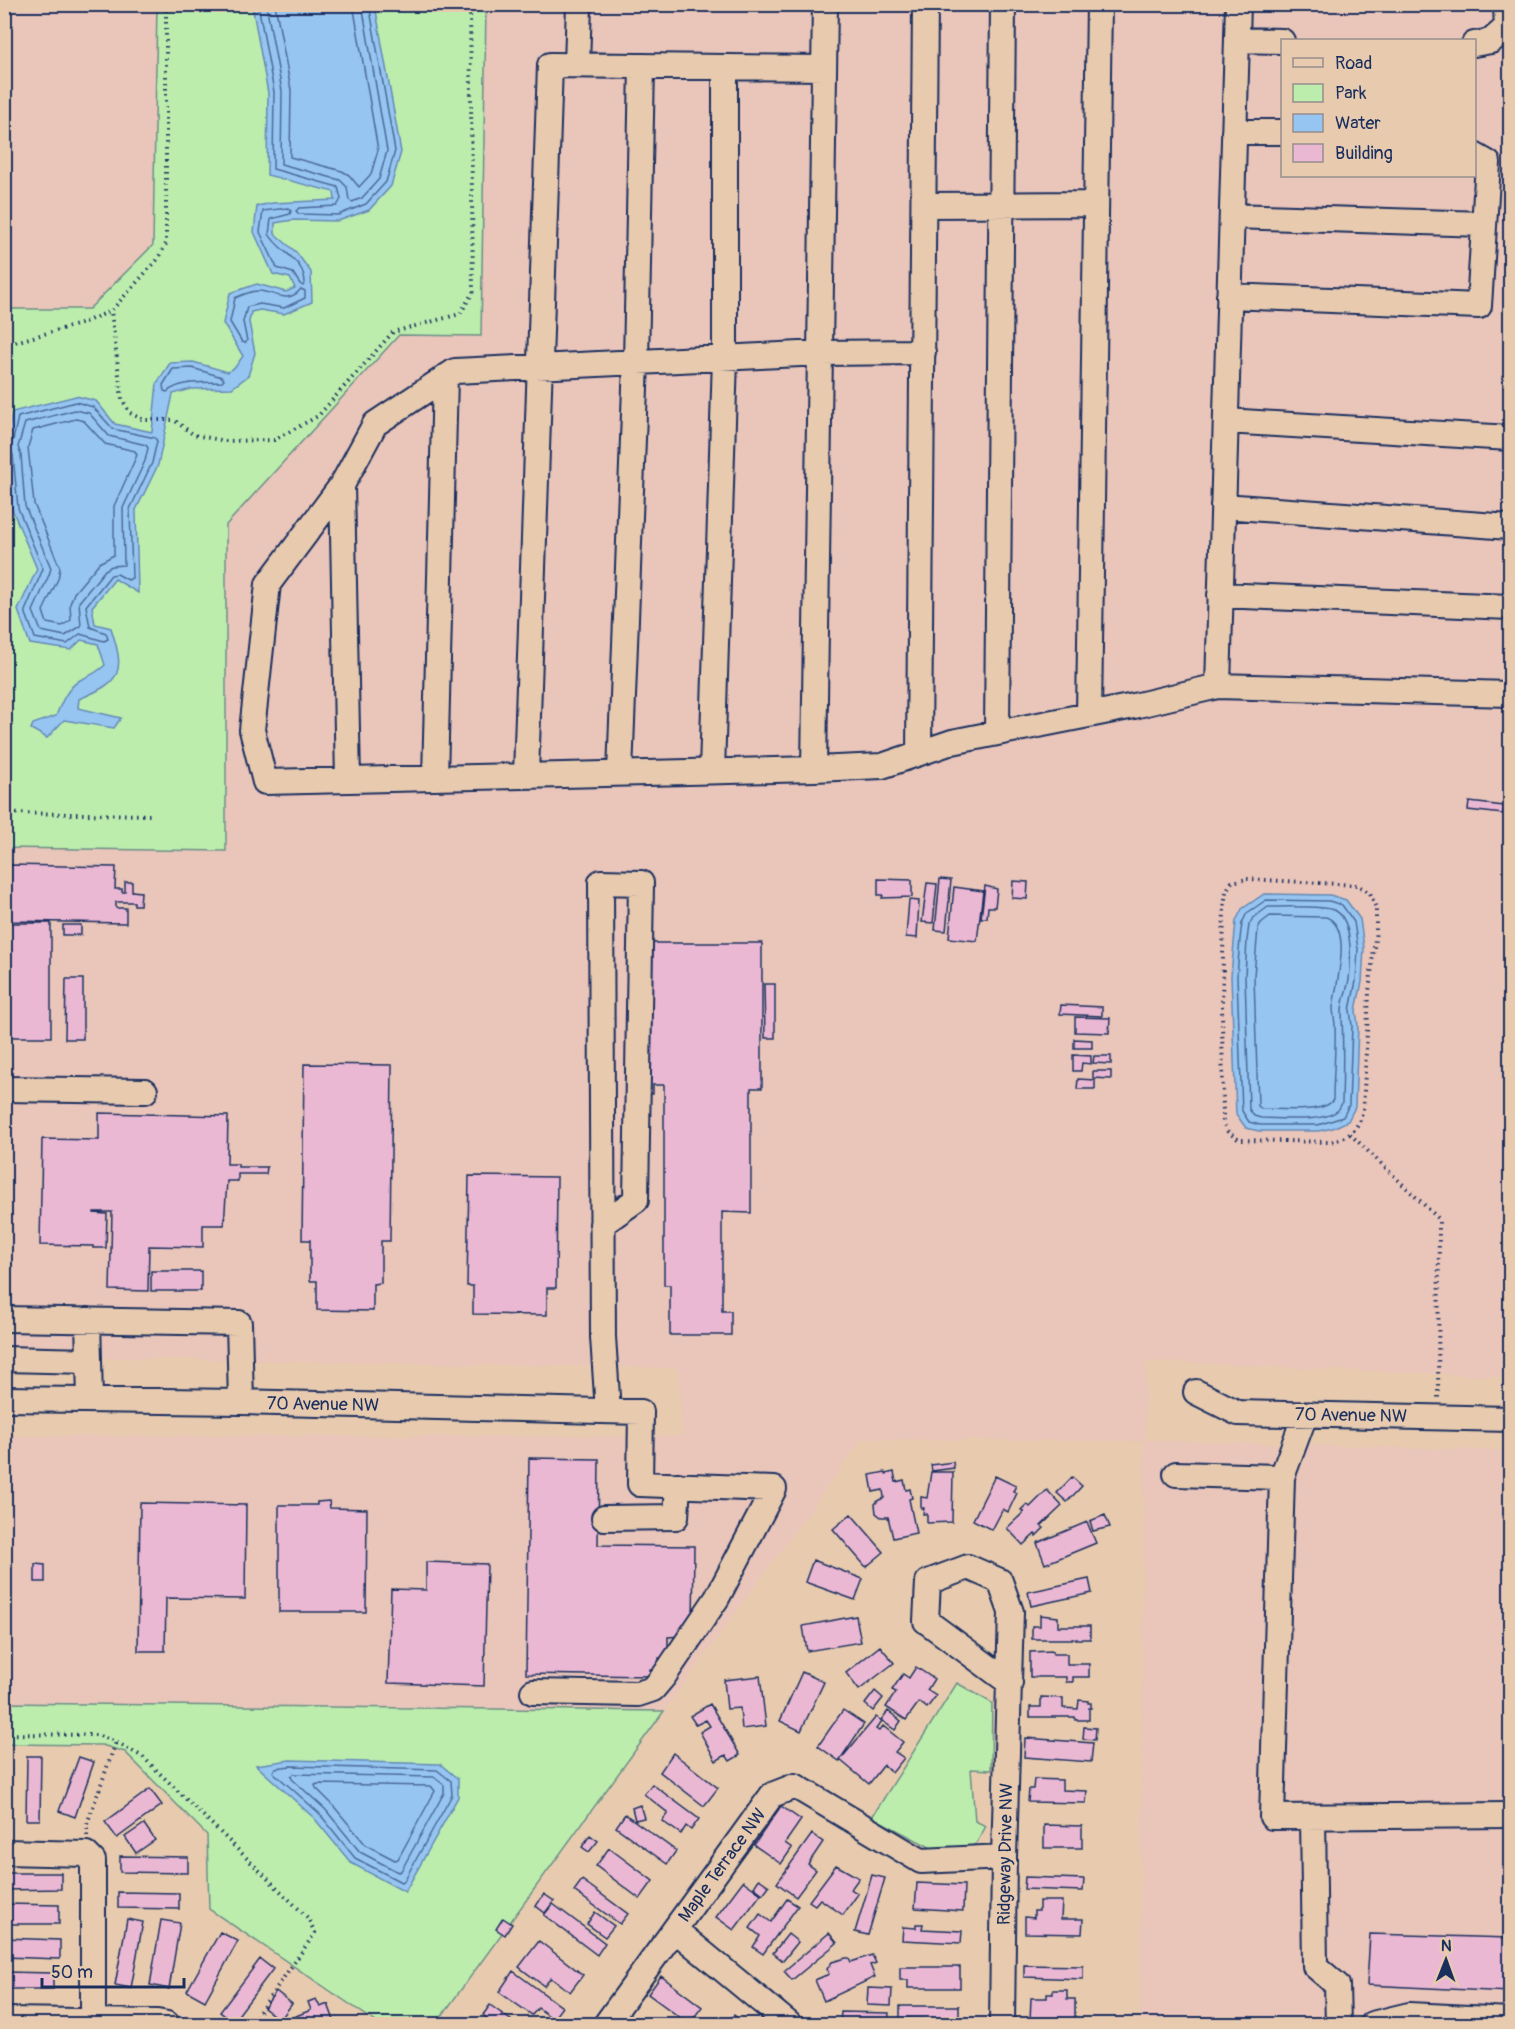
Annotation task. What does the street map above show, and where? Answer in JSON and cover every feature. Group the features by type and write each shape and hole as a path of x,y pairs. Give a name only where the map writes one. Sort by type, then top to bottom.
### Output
{"street":[{"path":"577,65 579,4"},
{"path":"814,769 825,4"},
{"path":"919,753 926,4"},
{"path":"997,733 1003,4"},
{"path":"1089,715 1099,4"},
{"path":"1218,686 1238,4"},
{"path":"1476,44 1491,41 1507,27 1503,4"},
{"path":"1237,40 1281,41"},
{"path":"526,775 550,65 824,68"},
{"path":"620,773 636,362 642,66"},
{"path":"712,771 725,358 725,67"},
{"path":"1234,132 1281,132"},
{"path":"1229,296 1479,306 1488,163 1476,156"},
{"path":"924,205 1096,204"},
{"path":"1232,216 1484,224"},
{"path":"922,352 820,353 455,370 375,424 342,485 268,584 252,730 265,782 882,766 952,742 1089,715 1218,686 1510,694"},
{"path":"435,778 445,377"},
{"path":"1226,421 1510,438"},
{"path":"342,485 348,780"},
{"path":"1223,506 1510,527"},
{"path":"1220,595 1510,607"},
{"path":"602,1224 636,1200 641,883 601,882 602,1224 603,1337 608,1411"},
{"path":"4,1089 145,1091"},
{"path":"4,1319 238,1323 241,1402"},
{"path":"88,1320 90,1400"},
{"path":"4,1359 89,1361"},
{"name":"70 Avenue NW","path":"1196,1392 1238,1413 1510,1419"},
{"name":"70 Avenue NW","path":"4,1399 241,1402 641,1412 640,1484 678,1485"},
{"path":"1305,1414 1282,1477 1272,1816 1510,1815"},
{"path":"1176,1474 1282,1477"},
{"path":"533,1692 638,1694 653,1689 717,1598 774,1489 678,1485 676,1517 603,1518"},
{"name":"Ridgeway Drive NW","path":"1002,2025 1004,1857 1010,1683 1011,1612 999,1581 968,1567 928,1582 926,1621 1010,1683"},
{"name":"Maple Terrace NW","path":"606,2025 772,1795 795,1786 921,1861 1004,1857"},
{"path":"1313,1817 1315,1966 1337,1985 1338,2025"},
{"path":"4,1852 86,1854 93,1861 93,2021"},
{"path":"675,1930 789,2025"},
{"path":"1372,2025 1409,2015 1510,2020"},
{"path":"4,2020 157,2022 167,2025"}],"path":[{"path":"4,345 80,324 111,311 157,260 166,244 166,4"},
{"path":"111,311 122,399 130,413 144,420 174,420 194,435 226,441 274,440 318,416 393,332 460,314 473,292 470,4"},
{"path":"4,813 154,815"},
{"path":"1247,879 1333,883 1357,885 1370,893 1376,908 1376,930 1362,1110 1359,1125 1350,1134 1330,1142 1239,1140 1227,1132 1223,1123 1222,1004 1224,907 1226,891 1232,882 1247,879"},
{"path":"1350,1134 1439,1219 1438,1417"},
{"path":"4,1734 97,1735 116,1742 143,1757 308,1918 315,1933 251,2025"},
{"path":"86,1854 87,1824 116,1742"}],"shaded area":[{"path":"5,5 157,5 153,245 89,309 5,309"},
{"path":"486,5 1510,5 1510,1377 1146,1361 1145,1440 1510,1451 1510,2024 1140,2024 1144,1441 862,1439 664,1711 5,1703 5,1436 683,1436 678,1368 5,1356 5,848 226,850 226,525 399,335 481,336"}],"green space":[{"path":"157,5 486,5 481,336 399,335 226,525 226,851 5,848 5,309 89,309 153,245"},
{"path":"957,1683 992,1703 991,1770 971,1769 975,1821 986,1826 976,1844 958,1851 941,1853 872,1817"},
{"path":"5,1703 664,1711 436,2024 379,2024 209,1909 207,1835 125,1752 102,1745 5,1744"}],"water":[{"path":"252,5 375,5 401,152 391,186 369,210 338,221 293,220 275,223 275,234 296,252 311,272 312,302 284,314 260,310 251,312 249,322 255,353 248,376 232,388 191,389 173,394 158,465 136,510 138,593 115,579 92,607 95,624 111,628 119,665 117,673 105,686 79,699 78,708 121,718 114,728 64,720 47,738 31,729 33,724 56,716 71,687 105,665 98,644 81,640 71,650 30,644 18,610 37,569 12,509 6,444 12,412 76,396 96,401 115,424 152,432 157,383 170,363 193,362 228,372 243,356 223,323 230,293 257,284 286,292 295,288 290,278 273,274 254,232 257,206 335,200 334,192 267,175 268,93"},
{"path":"1264,894 1330,895 1346,900 1360,919 1364,948 1362,982 1356,1010 1358,1026 1355,1107 1348,1121 1333,1128 1318,1131 1259,1131 1246,1128 1236,1114 1231,976 1236,921 1242,909"},
{"path":"290,1760 440,1764 458,1779 458,1797 405,1892 351,1863 314,1818 256,1765"}],"building":[{"path":"1469,802 1504,806 1503,814 1468,810"},
{"path":"10,865 116,867 115,889 122,889 122,892 125,892 125,882 132,882 132,891 141,892 140,905 134,905 134,902 116,902 116,908 126,908 126,923 9,921"},
{"path":"878,879 912,880 912,897 882,898 883,895 878,895"},
{"path":"940,879 951,880 946,931 935,930"},
{"path":"1013,881 1028,882 1027,899 1012,898"},
{"path":"927,883 937,884 933,923 922,922"},
{"path":"985,886 997,889 995,907 988,907 987,918 981,918"},
{"path":"954,887 983,891 977,941 949,938"},
{"path":"909,900 919,901 917,938 906,937"},
{"path":"4,923 51,923 51,1037 4,1037"},
{"path":"63,925 81,925 81,935 63,935"},
{"path":"642,943 762,943 762,1088 751,1088 751,1213 722,1212 722,1311 731,1311 731,1335 670,1335 670,1285 664,1285 664,1085 653,1085 653,1094 642,1094"},
{"path":"66,979 83,979 83,1039 65,1039"},
{"path":"764,984 775,984 775,1038 765,1038"},
{"path":"1061,1005 1102,1007 1102,1016 1060,1014"},
{"path":"1075,1017 1110,1018 1109,1033 1075,1032"},
{"path":"1074,1039 1092,1040 1092,1048 1074,1048"},
{"path":"1073,1055 1091,1056 1091,1064 1082,1063 1081,1071 1073,1071"},
{"path":"1094,1056 1111,1056 1111,1064 1093,1063"},
{"path":"304,1064 392,1065 390,1241 381,1241 381,1283 373,1284 373,1311 317,1310 317,1281 310,1281 310,1240 302,1240"},
{"path":"1093,1071 1111,1071 1111,1079 1093,1078"},
{"path":"1078,1079 1095,1080 1095,1089 1077,1089"},
{"path":"99,1113 228,1116 227,1164 238,1164 238,1167 267,1167 266,1174 238,1174 238,1181 227,1181 224,1225 203,1225 203,1247 149,1246 148,1291 110,1290 112,1212 94,1212 107,1214 106,1248 40,1245 42,1139 99,1140"},
{"path":"469,1176 557,1177 556,1288 547,1288 547,1315 473,1314 473,1286 467,1286"},
{"path":"151,1271 201,1271 201,1291 151,1291"},
{"path":"529,1458 599,1459 598,1545 694,1546 693,1626 683,1626 683,1636 668,1637 668,1658 659,1658 659,1670 650,1669 650,1676 526,1674"},
{"path":"953,1462 954,1468 932,1471 931,1465"},
{"path":"885,1472 886,1474 894,1472 896,1482 904,1480 906,1490 910,1489 912,1498 909,1499 916,1533 893,1538 888,1517 881,1517 876,1513 875,1504 884,1498 883,1490 873,1492 870,1475"},
{"path":"931,1472 953,1472 952,1522 927,1523 927,1514 923,1514 921,1497 927,1498"},
{"path":"995,1476 1016,1486 1013,1491 1017,1493 1008,1512 1003,1509 992,1530 973,1520"},
{"path":"1072,1477 1082,1486 1067,1502 1057,1493"},
{"path":"1047,1490 1062,1506 1041,1526 1044,1528 1036,1536 1035,1534 1023,1545 1007,1528 1024,1512 1021,1510 1027,1504 1030,1507"},
{"path":"329,1501 330,1508 367,1509 366,1612 279,1612 279,1505 317,1505 317,1502"},
{"path":"140,1503 246,1505 245,1599 166,1598 165,1651 138,1651"},
{"path":"851,1514 884,1552 866,1567 833,1529"},
{"path":"1105,1515 1110,1527 1093,1531 1090,1521"},
{"path":"1087,1522 1096,1543 1045,1564 1037,1543"},
{"path":"813,1560 863,1579 855,1600 805,1582"},
{"path":"426,1562 487,1564 484,1686 388,1683 391,1589 426,1590"},
{"path":"35,1564 45,1565 45,1582 35,1582"},
{"path":"1089,1579 1092,1593 1031,1606 1028,1592"},
{"path":"1040,1615 1058,1617 1058,1626 1090,1626 1090,1639 1032,1639 1032,1626 1040,1626"},
{"path":"856,1616 861,1642 807,1651 803,1626"},
{"path":"880,1646 894,1663 859,1690 846,1673"},
{"path":"1053,1651 1053,1654 1067,1654 1067,1664 1089,1664 1089,1677 1073,1677 1073,1682 1066,1682 1066,1677 1030,1677 1030,1652"},
{"path":"916,1667 934,1679 927,1690 936,1696 927,1708 919,1702 906,1720 886,1707 896,1692 892,1690 903,1674 909,1678"},
{"path":"802,1672 824,1682 801,1731 780,1721"},
{"path":"760,1676 766,1726 742,1729 740,1708 727,1709 724,1680"},
{"path":"875,1691 883,1698 873,1711 865,1704"},
{"path":"1041,1697 1063,1698 1063,1708 1078,1709 1079,1700 1088,1701 1091,1703 1089,1720 1075,1720 1075,1717 1030,1717 1030,1707 1041,1707"},
{"path":"710,1704 740,1755 730,1761 726,1755 716,1761 700,1732 710,1726 706,1720 696,1725 690,1716"},
{"path":"843,1710 864,1724 839,1761 818,1746"},
{"path":"888,1711 901,1721 895,1730 881,1720"},
{"path":"876,1717 882,1721 876,1729 879,1731 883,1726 903,1742 895,1752 904,1758 892,1773 884,1765 869,1784 840,1760"},
{"path":"1084,1727 1096,1728 1095,1740 1083,1739"},
{"path":"1025,1738 1093,1743 1091,1762 1024,1757"},
{"path":"673,1753 718,1788 704,1806 660,1772"},
{"path":"27,1756 41,1756 40,1820 26,1820"},
{"path":"79,1757 94,1762 75,1817 59,1811"},
{"path":"1034,1779 1062,1780 1062,1790 1087,1791 1086,1803 1028,1802 1029,1789 1033,1789"},
{"path":"652,1784 699,1819 691,1830 686,1826 681,1834 662,1821 668,1813 644,1794"},
{"path":"150,1789 162,1805 117,1838 105,1822"},
{"path":"640,1805 644,1818 635,1820 632,1808"},
{"path":"781,1806 801,1820 785,1843 792,1848 781,1864 754,1845"},
{"path":"625,1814 676,1851 667,1864 616,1827"},
{"path":"144,1824 155,1840 136,1853 125,1837"},
{"path":"1044,1825 1082,1826 1082,1848 1044,1848"},
{"path":"812,1834 823,1842 808,1864 816,1870 796,1897 777,1883"},
{"path":"590,1835 598,1841 589,1852 582,1847"},
{"path":"609,1848 653,1881 640,1899 596,1866"},
{"path":"120,1856 188,1857 188,1873 120,1872"},
{"path":"836,1865 859,1878 851,1889 858,1894 843,1915 820,1899 815,1905 809,1901"},
{"path":"4,1873 61,1873 61,1889 4,1890"},
{"path":"872,1875 885,1878 868,1935 855,1932"},
{"path":"1025,1877 1084,1879 1083,1891 1024,1889"},
{"path":"759,1879 769,1886 763,1894 754,1887"},
{"path":"582,1880 628,1914 620,1924 574,1891"},
{"path":"743,1881 761,1894 734,1930 716,1917"},
{"path":"917,1883 964,1885 963,1911 915,1908"},
{"path":"118,1892 179,1893 179,1909 118,1908"},
{"path":"544,1894 554,1901 545,1913 536,1906"},
{"path":"787,1899 798,1906 763,1954 753,1947 760,1936 750,1928 760,1914 771,1922"},
{"path":"1039,1901 1062,1901 1061,1919 1083,1919 1082,1934 1025,1933 1025,1917 1034,1918 1034,1911 1039,1911"},
{"path":"6,1904 59,1905 59,1924 5,1924"},
{"path":"553,1904 605,1943 597,1955 544,1915"},
{"path":"595,1912 614,1926 605,1937 587,1924"},
{"path":"503,1918 512,1924 505,1935 496,1929"},
{"path":"127,1919 143,1922 131,1988 115,1985"},
{"path":"161,1920 180,1923 169,1989 150,1985"},
{"path":"916,1924 923,1924 922,1929 962,1931 961,1943 902,1940 903,1927 916,1928"},
{"path":"220,1932 238,1941 205,2001 187,1991"},
{"path":"829,1933 837,1943 792,1980 784,1971"},
{"path":"788,1934 798,1942 783,1961 773,1953"},
{"path":"1370,1934 1510,1938 1510,1992 1367,1985"},
{"path":"4,1938 60,1940 60,1959 4,1957"},
{"path":"539,1941 583,1975 570,1992 551,1978 544,1986 519,1967"},
{"path":"872,1955 876,1963 870,1965 875,1977 824,2001 815,1980 829,1974 827,1969 832,1962 849,1958 851,1962"},
{"path":"260,1959 273,1969 233,2022 220,2012"},
{"path":"1024,1965 1083,1966 1083,1979 1024,1977"},
{"path":"900,1967 960,1967 960,1988 908,1988 908,1980 900,1980"},
{"path":"513,1971 562,2007 553,2019 538,2008 532,2015 499,1992"},
{"path":"4,1972 53,1973 53,1989 4,1989"},
{"path":"661,1976 702,2007 689,2024 648,1994"},
{"path":"868,1988 892,1989 891,2006 867,2005"},
{"path":"1053,1990 1067,1990 1067,1999 1075,1999 1075,2022 1030,2021 1031,1998 1047,1998 1047,1994 1053,1994"},
{"path":"276,1991 292,2004 280,2020 264,2008"},
{"path":"316,1999 320,2007 328,2004 335,2023 276,2024 311,2010 308,2002"},
{"path":"490,2005 516,2024 493,2024 483,2015"},
{"path":"900,2006 959,2006 959,2024 924,2024 924,2019 900,2018"},
{"path":"841,2012 889,2013 888,2024 840,2024"},
{"path":"734,2015 743,2024 724,2024"}]}
